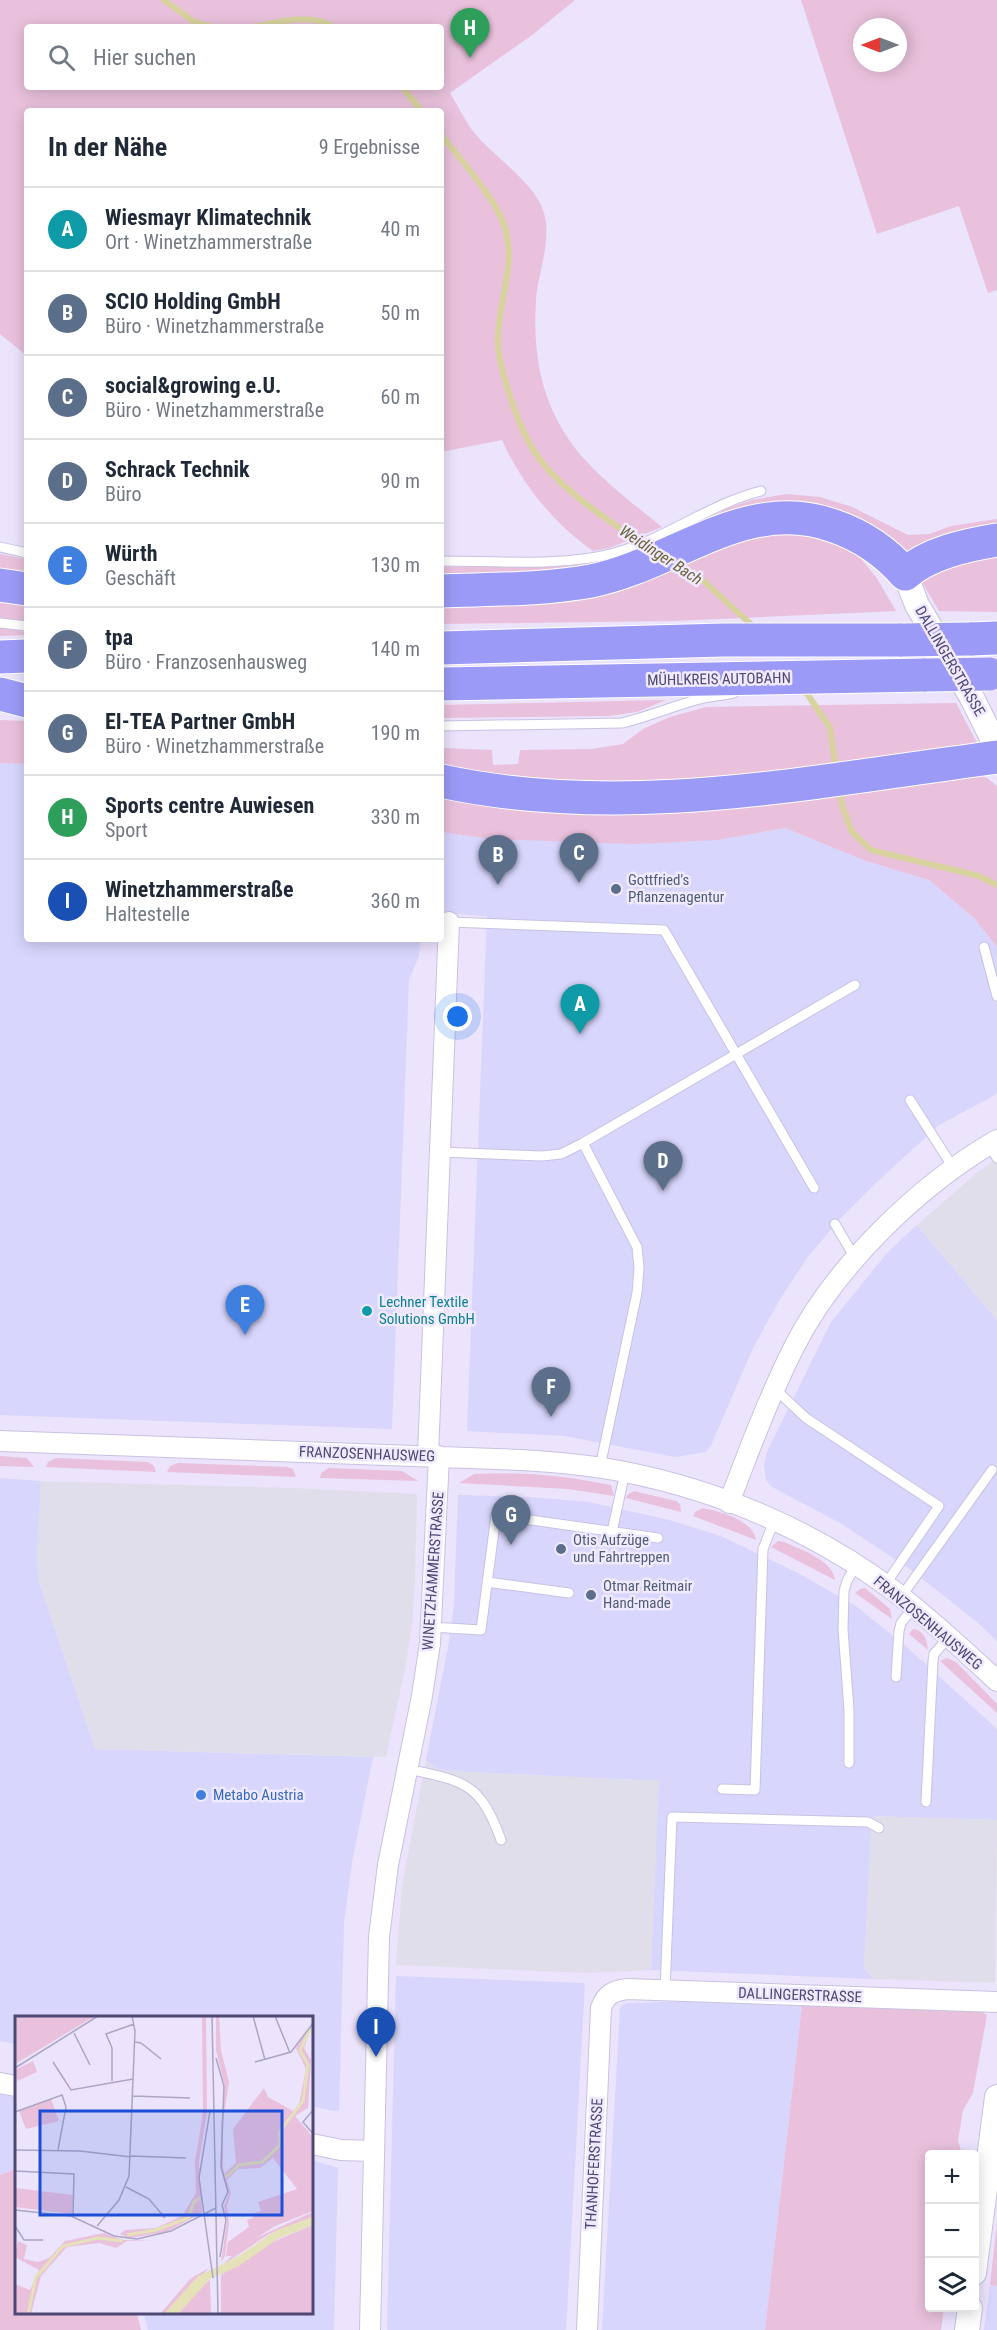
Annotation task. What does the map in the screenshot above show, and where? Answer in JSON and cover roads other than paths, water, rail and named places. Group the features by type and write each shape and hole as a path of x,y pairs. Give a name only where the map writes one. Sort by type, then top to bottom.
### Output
{"highway":[{"path":"444,591 536,588 591,581 621,562 683,536 775,517 814,518 847,530 879,548 905,574 925,560 956,549 997,540"},
{"path":"0,585 24,589"},
{"path":"444,648 723,640 983,639"},
{"path":"0,657 24,656"},
{"name":"MÜHLKREIS AUTOBAHN","path":"444,684 763,684 849,676 993,674"},
{"path":"0,694 24,693"},
{"path":"0,694 24,700"},
{"path":"444,782 510,793 590,798 641,798 753,790 997,757"}],"street":[{"name":"DALLINGERSTRASSE","path":"905,574 917,605 971,696 997,748"},
{"name":"WINETZHAMMERSTRASSE","path":"370,2330 379,1937 388,1865 422,1696 430,1627 440,1152 449,922"},
{"path":"729,1503 775,1389 795,1345 817,1309 856,1259 911,1203 954,1169 994,1148"},
{"name":"FRANZOSENHAUSWEG","path":"0,1441 521,1460 600,1467 659,1480 729,1503 774,1521 810,1538 856,1565 949,1636 997,1681"},
{"name":"DALLINGERSTRASSE","path":"605,1998 614,1991 627,1989 997,2002"},
{"name":"THANHOFERSTRASSE","path":"587,2330 601,2008 605,1998"},
{"path":"0,2083 15,2086"},
{"path":"977,2258 997,2097"},
{"path":"314,2144 341,2150 374,2151"},
{"path":"967,2330 969,2312"}],"lane":[{"path":"683,536 716,507 740,496 761,491"},
{"path":"0,547 24,552"},
{"path":"444,561 588,559 621,562"},
{"path":"0,623 24,626"},
{"path":"444,726 622,723 647,717 670,707 763,684"},
{"path":"449,922 664,930 814,1188"},
{"path":"984,947 997,996"},
{"path":"440,1152 542,1156 561,1154 855,985"},
{"path":"910,1100 954,1169"},
{"path":"583,1143 637,1247 639,1268 637,1293 600,1467"},
{"path":"835,1224 856,1259"},
{"path":"775,1389 806,1418 939,1506 885,1585"},
{"path":"896,1677 898,1631 907,1602 992,1470"},
{"path":"612,1532 625,1472"},
{"path":"430,1627 481,1630 496,1515 658,1538"},
{"path":"722,1789 755,1790 763,1549 774,1521"},
{"path":"849,1762 849,1710 843,1629 844,1592 856,1565"},
{"path":"487,1582 569,1593"},
{"path":"926,1802 933,1661 934,1654 949,1636"},
{"path":"407,1769 454,1779 473,1789 491,1813 501,1840"},
{"path":"665,1990 672,1817 868,1822 879,1828"}],"waterway":[{"name":"Weidinger Bach","path":"164,0 194,22 202,24"},
{"name":"Weidinger Bach","path":"267,24 304,19 326,24"},
{"name":"Weidinger Bach","path":"404,90 420,108"},
{"name":"Weidinger Bach","path":"444,139 495,206 505,228 509,255 499,323 498,350 508,390 524,433 538,457 559,481 601,515 643,543"},
{"name":"Weidinger Bach","path":"675,562 698,576 755,628"},
{"name":"Weidinger Bach","path":"804,689 830,728 836,770"},
{"name":"Weidinger Bach","path":"839,789 852,832 871,850 979,876 997,885"}],"place":[{"name":"Sports centre Auwiesen","path":"470,58"},
{"name":"social&growing e.U.","path":"579,883"},
{"name":"SCIO Holding GmbH","path":"498,885"},
{"name":"Gottfried's Pflanzenagentur","path":"616,889"},
{"name":"Wiesmayr Klimatechnik","path":"580,1034"},
{"name":"Schrack Technik","path":"663,1191"},
{"name":"Lechner Textile Solutions GmbH","path":"367,1311"},
{"name":"Würth","path":"245,1335"},
{"name":"tpa","path":"551,1417"},
{"name":"EI-TEA Partner GmbH","path":"511,1545"},
{"name":"Otis Aufzüge und Fahrtreppen","path":"561,1549"},
{"name":"Otmar Reitmair Hand-made","path":"591,1595"},
{"name":"Metabo Austria","path":"201,1795"},
{"name":"Winetzhammerstraße","path":"376,2057"}]}
